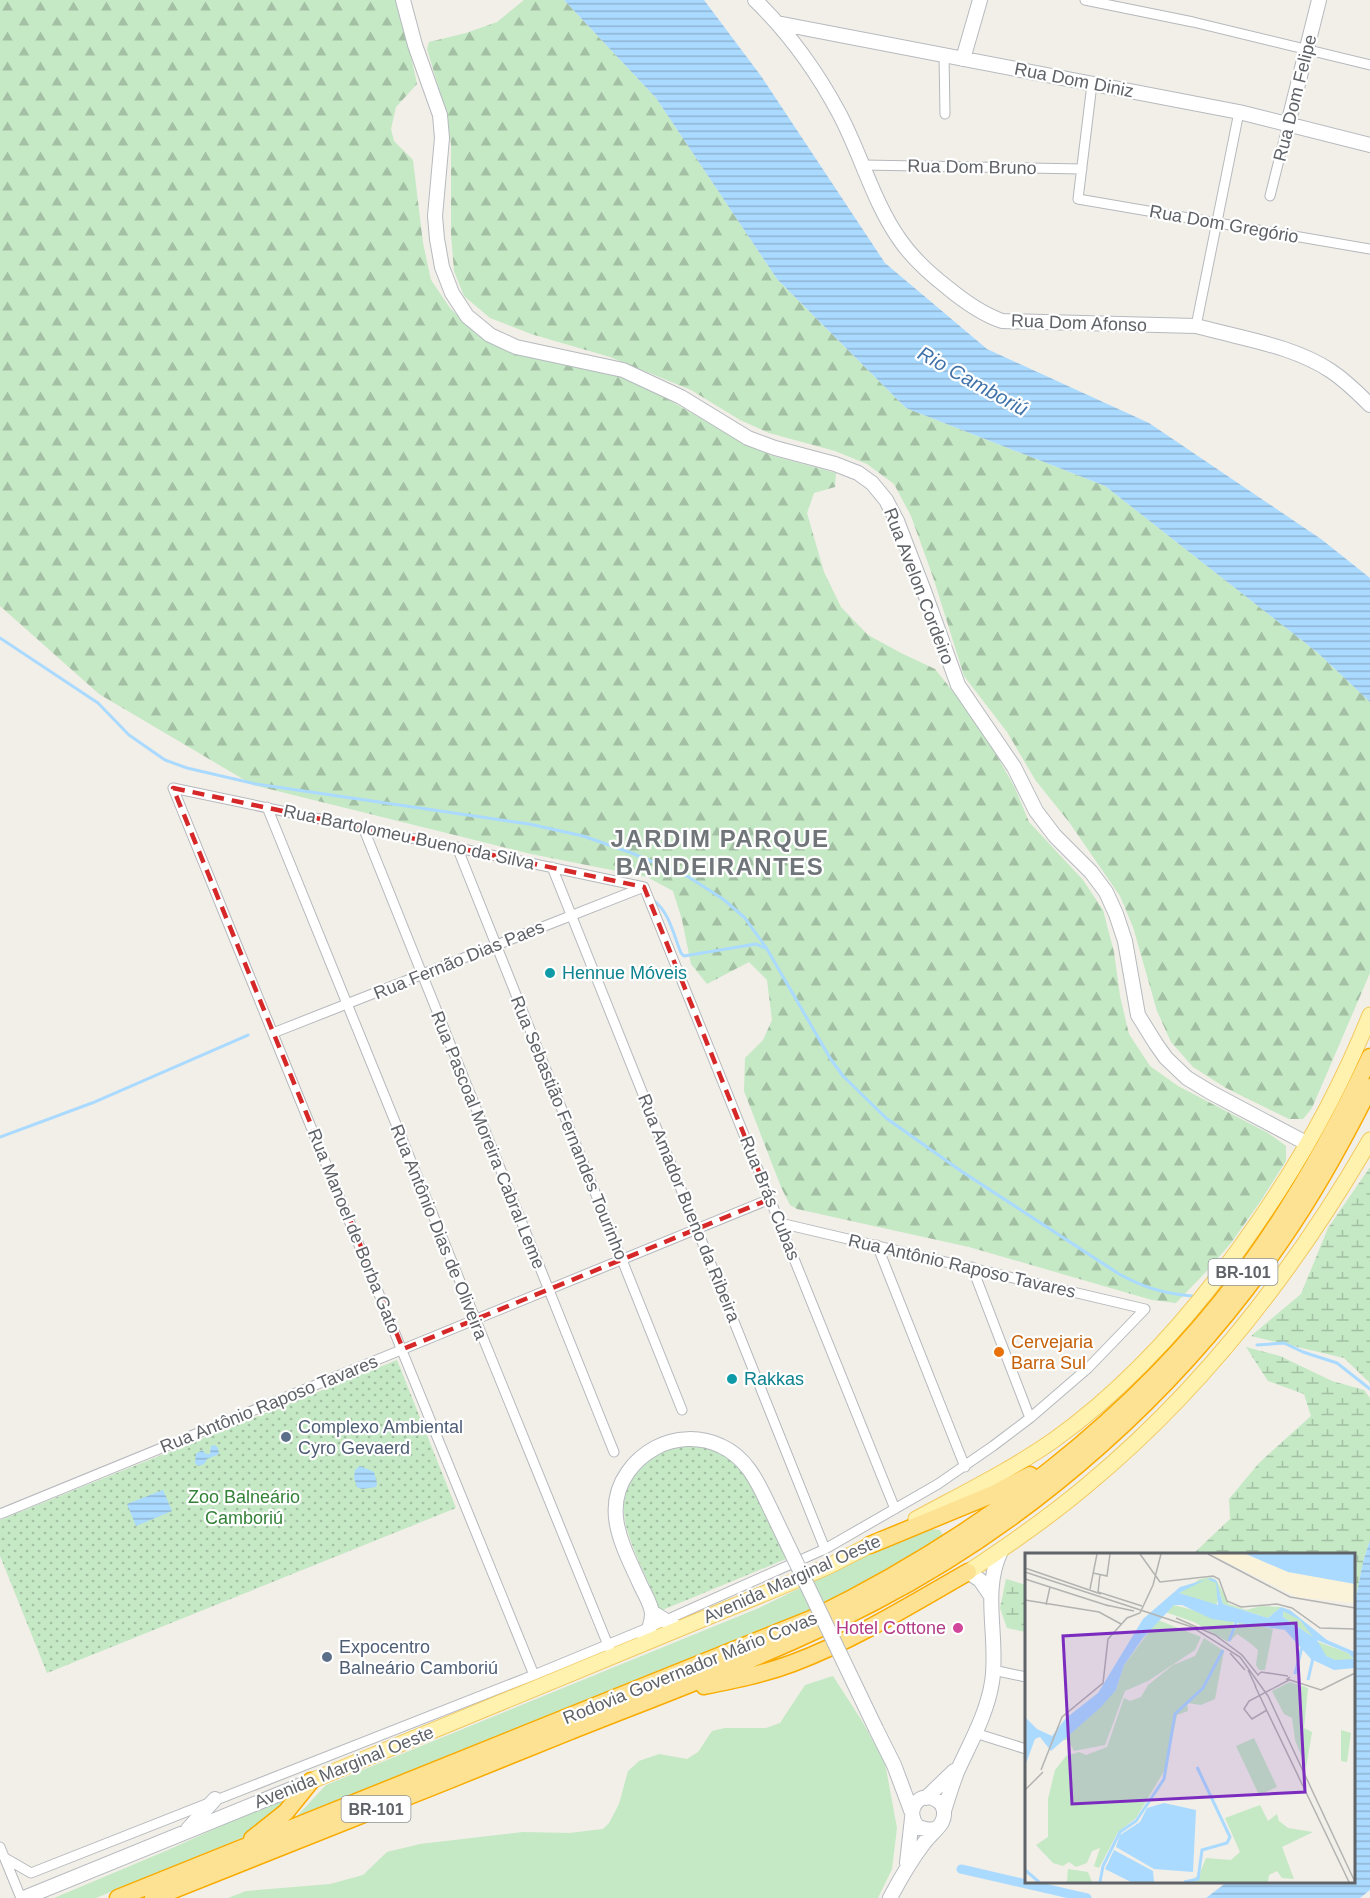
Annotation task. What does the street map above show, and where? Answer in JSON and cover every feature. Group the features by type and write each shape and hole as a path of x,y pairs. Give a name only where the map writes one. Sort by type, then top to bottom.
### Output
{"highway":[{"name":"Rodovia Governador Mário Covas","path":"118,1898 811,1619 877,1586 952,1541 1008,1503 1071,1453 1122,1407 1173,1356 1218,1304 1249,1265 1309,1173 1370,1057"},
{"name":"Rodovia Governador Mário Covas","path":"153,1898 794,1641 904,1586 954,1555 1004,1521 1089,1455 1177,1370 1237,1300 1265,1263 1301,1210 1337,1150 1370,1087"},
{"path":"870,1545 1010,1486 1071,1453"},
{"path":"662,1695 768,1671 795,1662 848,1638 968,1572"},
{"path":"235,1851 286,1812 311,1781"}],"main road":[{"name":"Rua Avelon Cordeiro","path":"403,0 415,45 440,115 442,138 435,216 436,239 442,267 452,293 467,316 490,335 516,346 623,370 681,397 748,438 775,448 835,464 858,473 872,483 886,500 897,521 958,685 1014,767 1036,812 1106,892 1125,941 1138,1015 1156,1044 1166,1058 1187,1078 1306,1143"},
{"name":"Rua Dom Afonso","path":"755,0 777,23 821,82 840,115 891,227 912,256 966,303 1002,321 1196,326 1281,349 1310,360 1338,376 1370,405"},
{"path":"963,59 980,0"},
{"name":"Rua Dom Felipe","path":"1288,124 1319,0"},
{"name":"Rua Dom Diniz","path":"777,23 1239,112 1370,145"},
{"name":"Avenida Marginal Oeste","path":"22,1898 567,1676 595,1664 607,1650 642,1644 785,1586 870,1545 1028,1457 1080,1419 1144,1361 1238,1250 1287,1178 1337,1088 1370,1015"},
{"path":"991,1596 980,1580 968,1572 1041,1522 1094,1479 1132,1446 1194,1383 1252,1317 1311,1235 1370,1140"},
{"path":"679,1629 652,1612 619,1538 615,1522 616,1501 624,1478 642,1456 667,1442 694,1439 722,1446 746,1465 756,1480 894,1765 912,1816 918,1827 935,1829"},
{"path":"892,1897 905,1871 942,1821 953,1784 990,1692 993,1670 991,1596 994,1569 1000,1551"},
{"path":"642,1644 650,1627 652,1612"},
{"path":"905,1871 915,1804 962,1762"},
{"path":"894,1765 924,1798 940,1802 944,1811"},
{"path":"185,1833 215,1799"}],"street":[{"path":"1085,0 1193,22 1370,65"},
{"path":"944,55 945,114"},
{"path":"1082,169 1092,84"},
{"path":"1196,326 1239,112"},
{"name":"Rua Dom Felipe","path":"1270,195 1288,124"},
{"name":"Rua Dom Bruno","path":"863,165 1082,169"},
{"name":"Rua Dom Gregório","path":"1082,169 1078,199 1370,249"},
{"name":"Rua Bartolomeu Bueno da Silva","path":"173,788 644,887"},
{"name":"Rua Manoel de Borba Gato","path":"173,788 534,1675"},
{"name":"Rua Antônio Dias de Oliveira","path":"267,807 603,1632 607,1650"},
{"name":"Rua Pascoal Moreira Cabral Leme","path":"363,827 614,1452"},
{"name":"Rua Sebastião Fernandes Tourinho","path":"457,847 682,1410"},
{"name":"Rua Amador Bueno da Ribeira","path":"552,867 825,1549"},
{"name":"Rua Fernão Dias Paes","path":"273,1033 644,887"},
{"name":"Rua Brás Cubas","path":"644,887 895,1509"},
{"name":"Rua Antônio Raposo Tavares","path":"0,1514 770,1199"},
{"name":"Rua Antônio Raposo Tavares","path":"780,1223 1145,1309 1088,1368 1030,1418"},
{"path":"877,1245 965,1467"},
{"path":"5,1858 31,1873 534,1675 607,1650 650,1627 825,1549 965,1467 1030,1418 972,1267"},
{"path":"993,1670 1025,1677"},
{"path":"534,1675 567,1676"},
{"path":"975,1733 1025,1749"},
{"path":"0,1847 22,1898"}],"highlighted area":[{"path":"173,788 644,887 770,1199 403,1349"}],"green space":[{"path":"0,0 395,0 417,84 396,107 391,129 394,141 413,160 423,243 431,280 450,308 475,333 506,351 626,377 770,455 836,473 835,487 814,493 807,513 824,572 841,607 868,635 935,669 988,740 1015,788 1029,822 1083,880 1103,910 1114,952 1120,996 1129,1034 1150,1066 1178,1086 1268,1133 1286,1146 1286,1161 1260,1202 1231,1243 1176,1303 1152,1300 969,1247 797,1209 790,1205 744,1091 745,1058 763,1040 772,1020 767,980 749,962 707,984 691,964 673,891 647,877 531,854 253,785 99,694 0,606"},
{"path":"524,0 564,0 656,98 777,279 906,408 1105,486 1318,653 1370,702 1370,973 1312,1108 1303,1119 1289,1119 1226,1088 1193,1067 1171,1042 1157,1011 1133,927 1120,896 1069,822 1036,781 1007,732 964,676 911,516 894,484 867,464 835,451 769,433 740,420 691,390 610,357 531,334 490,318 464,296 454,271 451,234 451,144 446,112 427,49 429,42 466,33 497,22"},
{"path":"1370,1167 1370,1383 1344,1358 1251,1336 1301,1294 1328,1228"},
{"path":"1246,1347 1280,1356 1332,1381 1364,1390 1370,1398 1370,1540 1355,1602 1355,1553 1194,1553 1230,1519 1229,1499 1259,1463 1311,1416 1304,1394 1268,1381"},
{"name":"Zoo Balneário Camboriú","path":"397,1360 456,1508 47,1673 0,1556 0,1520"},
{"path":"697,1445 722,1454 742,1471 764,1508 786,1559 660,1611 627,1529 624,1518 625,1495 636,1471 655,1453 679,1446"},
{"path":"931,1529 940,1530 942,1540 815,1609 415,1769 334,1807 297,1819 297,1816 326,1785 759,1608 901,1539"},
{"path":"1006,1579 1025,1585 1025,1632 1007,1628 1000,1608"},
{"path":"833,1676 862,1721 885,1763 897,1828 892,1869 878,1898 228,1898 246,1891 330,1884 363,1875 387,1852 420,1844 523,1832 569,1833 603,1829 609,1823 619,1804 628,1771 639,1761 659,1754 687,1759 698,1752 712,1731 725,1728 766,1728 780,1723 805,1685"},
{"path":"287,1796 293,1797 255,1832 96,1898 54,1898 168,1850"}],"water":[{"name":"Rio Camboriú","path":"564,0 704,0 761,76 885,263 987,349 1149,423 1321,539 1370,578 1370,702 1318,653 1105,486 906,408 777,279 656,98"},
{"path":"215,1445 219,1454 198,1466 195,1463 196,1454 202,1450 210,1454 211,1446"},
{"path":"360,1466 374,1472 376,1487 362,1489 357,1487 354,1478 355,1470"},
{"path":"163,1490 172,1511 136,1526 127,1504"},
{"path":"1370,1540 1370,1890 1360,1898 1206,1898 1226,1883 1355,1883 1355,1602"}],"waterway":[{"path":"0,638 98,703 129,735 165,760 187,768 256,784 529,824 583,836 687,876 723,899 745,918 767,949 830,1058 843,1076 886,1118 961,1171 1119,1274 1154,1289 1192,1296"},
{"path":"653,900 667,917 684,956 756,944 765,948"},
{"path":"0,1137 92,1103 248,1035"},
{"path":"1257,1345 1284,1343 1337,1363 1370,1389"},
{"path":"961,1869 1087,1898"}],"place":[{"name":"Hennue Móveis","path":"550,973"},
{"name":"Cervejaria Barra Sul","path":"999,1352"},
{"name":"Rakkas","path":"732,1379"},
{"name":"Complexo Ambiental Cyro Gevaerd","path":"286,1437"},
{"name":"Hotel Cottone","path":"958,1628"},
{"name":"Expocentro Balneário Camboriú","path":"327,1657"}],"district":[{"name":"JARDIM PARQUE BANDEIRANTES","path":"720,853"}]}
